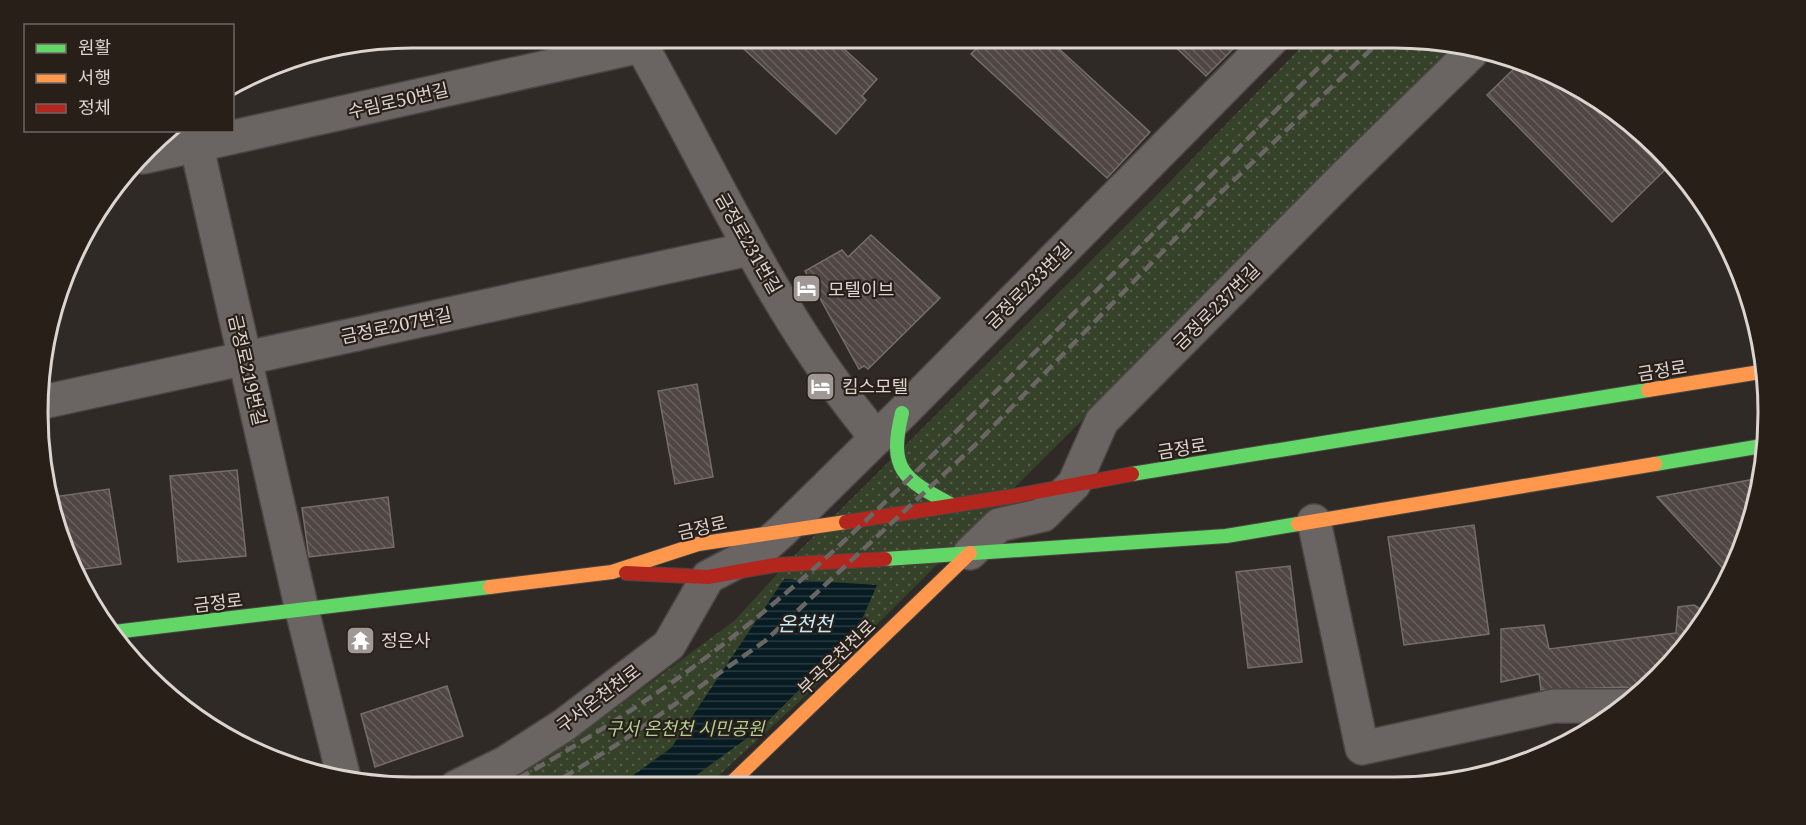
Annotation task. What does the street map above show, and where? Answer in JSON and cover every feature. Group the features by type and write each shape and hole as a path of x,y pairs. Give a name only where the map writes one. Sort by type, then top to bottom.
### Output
{"main road":[{"name":"금정로","path":"121,631 612,572 698,544 1014,496 1074,484 1756,373"},
{"path":"902,413 895,443 902,471 922,489 952,505"},
{"name":"금정로","path":"612,572 667,577 708,577 775,565 1226,536 1756,447"},
{"name":"부곡온천천로","path":"736,777 963,554"}],"street":[{"name":"수림로50번길","path":"234,129 606,48"},
{"name":"금정로231번길","path":"647,48 749,249 842,396 878,438"},
{"name":"금정로233번길","path":"708,577 763,548 782,531 878,438 1263,48"},
{"name":"금정로237번길","path":"963,554 999,525 1043,515 1074,484 1102,421 1340,180 1468,56"},
{"name":"수림로50번길","path":"158,152 195,138 222,132"},
{"name":"금정로219번길","path":"195,138 302,610 342,770"},
{"name":"금정로207번길","path":"48,401 749,249"},
{"path":"1314,521 1362,748 1554,706 1610,706"},
{"name":"구서온천천로","path":"476,777 505,763 564,725 669,645 708,577"}],"green space":[{"name":"구서 온천천 시민공원","path":"1300,48 1394,48 1451,53 798,703 717,777 490,777 608,714 734,621 792,558 1156,196"}],"water":[{"name":"온천천","path":"784,579 877,585 856,633 761,728 694,777 631,777 671,748"}],"building":[{"path":"743,48 813,48 815,50 817,48 843,48 877,79 862,96 866,100 836,134"},
{"path":"977,48 1058,48 1150,132 1107,178 971,54"},
{"path":"1177,48 1234,48 1206,76"},
{"path":"1514,68 1533,76 1596,109 1634,138 1665,169 1612,222 1487,95"},
{"path":"871,235 940,298 868,369 864,366 859,369 805,271 842,250 848,257"},
{"path":"697,384 713,477 675,484 658,391"},
{"path":"237,470 246,556 178,562 170,476"},
{"path":"1752,480 1739,530 1723,568 1657,497"},
{"path":"109,489 121,564 84,569 67,530 58,496"},
{"path":"388,497 394,547 309,557 302,508"},
{"path":"1474,525 1489,634 1404,645 1388,537"},
{"path":"1290,566 1302,662 1248,668 1236,572"},
{"path":"1694,605 1701,609 1668,653 1631,689 1626,687 1541,690 1539,674 1501,682 1501,629 1544,625 1549,649 1676,633 1678,607"},
{"path":"447,686 463,736 375,767 361,714"}],"railway":[{"path":"520,777 597,732 717,650 821,562 929,459 1338,48"},
{"path":"564,777 621,742 765,641 973,447 1211,202 1373,48"}],"traffic: fast":[{"path":"1132,474 1648,390"},
{"path":"902,413 897,448 903,471 922,488 952,505"},
{"path":"1655,464 1756,447"},
{"path":"885,559 1226,536 1298,524"},
{"path":"121,631 490,587"}],"traffic: slow":[{"path":"1648,390 1756,373"},
{"path":"1298,524 1655,464"},
{"path":"490,587 612,572 698,544 846,522"},
{"path":"737,777 970,553"}],"traffic: jam":[{"path":"846,522 1014,496 1132,474"},
{"path":"626,573 708,577 775,565 885,559"}],"place":[{"name":"모텔이브","path":"807,289"},
{"name":"킴스모텔","path":"821,386"},
{"name":"정은사","path":"360,640"}]}
